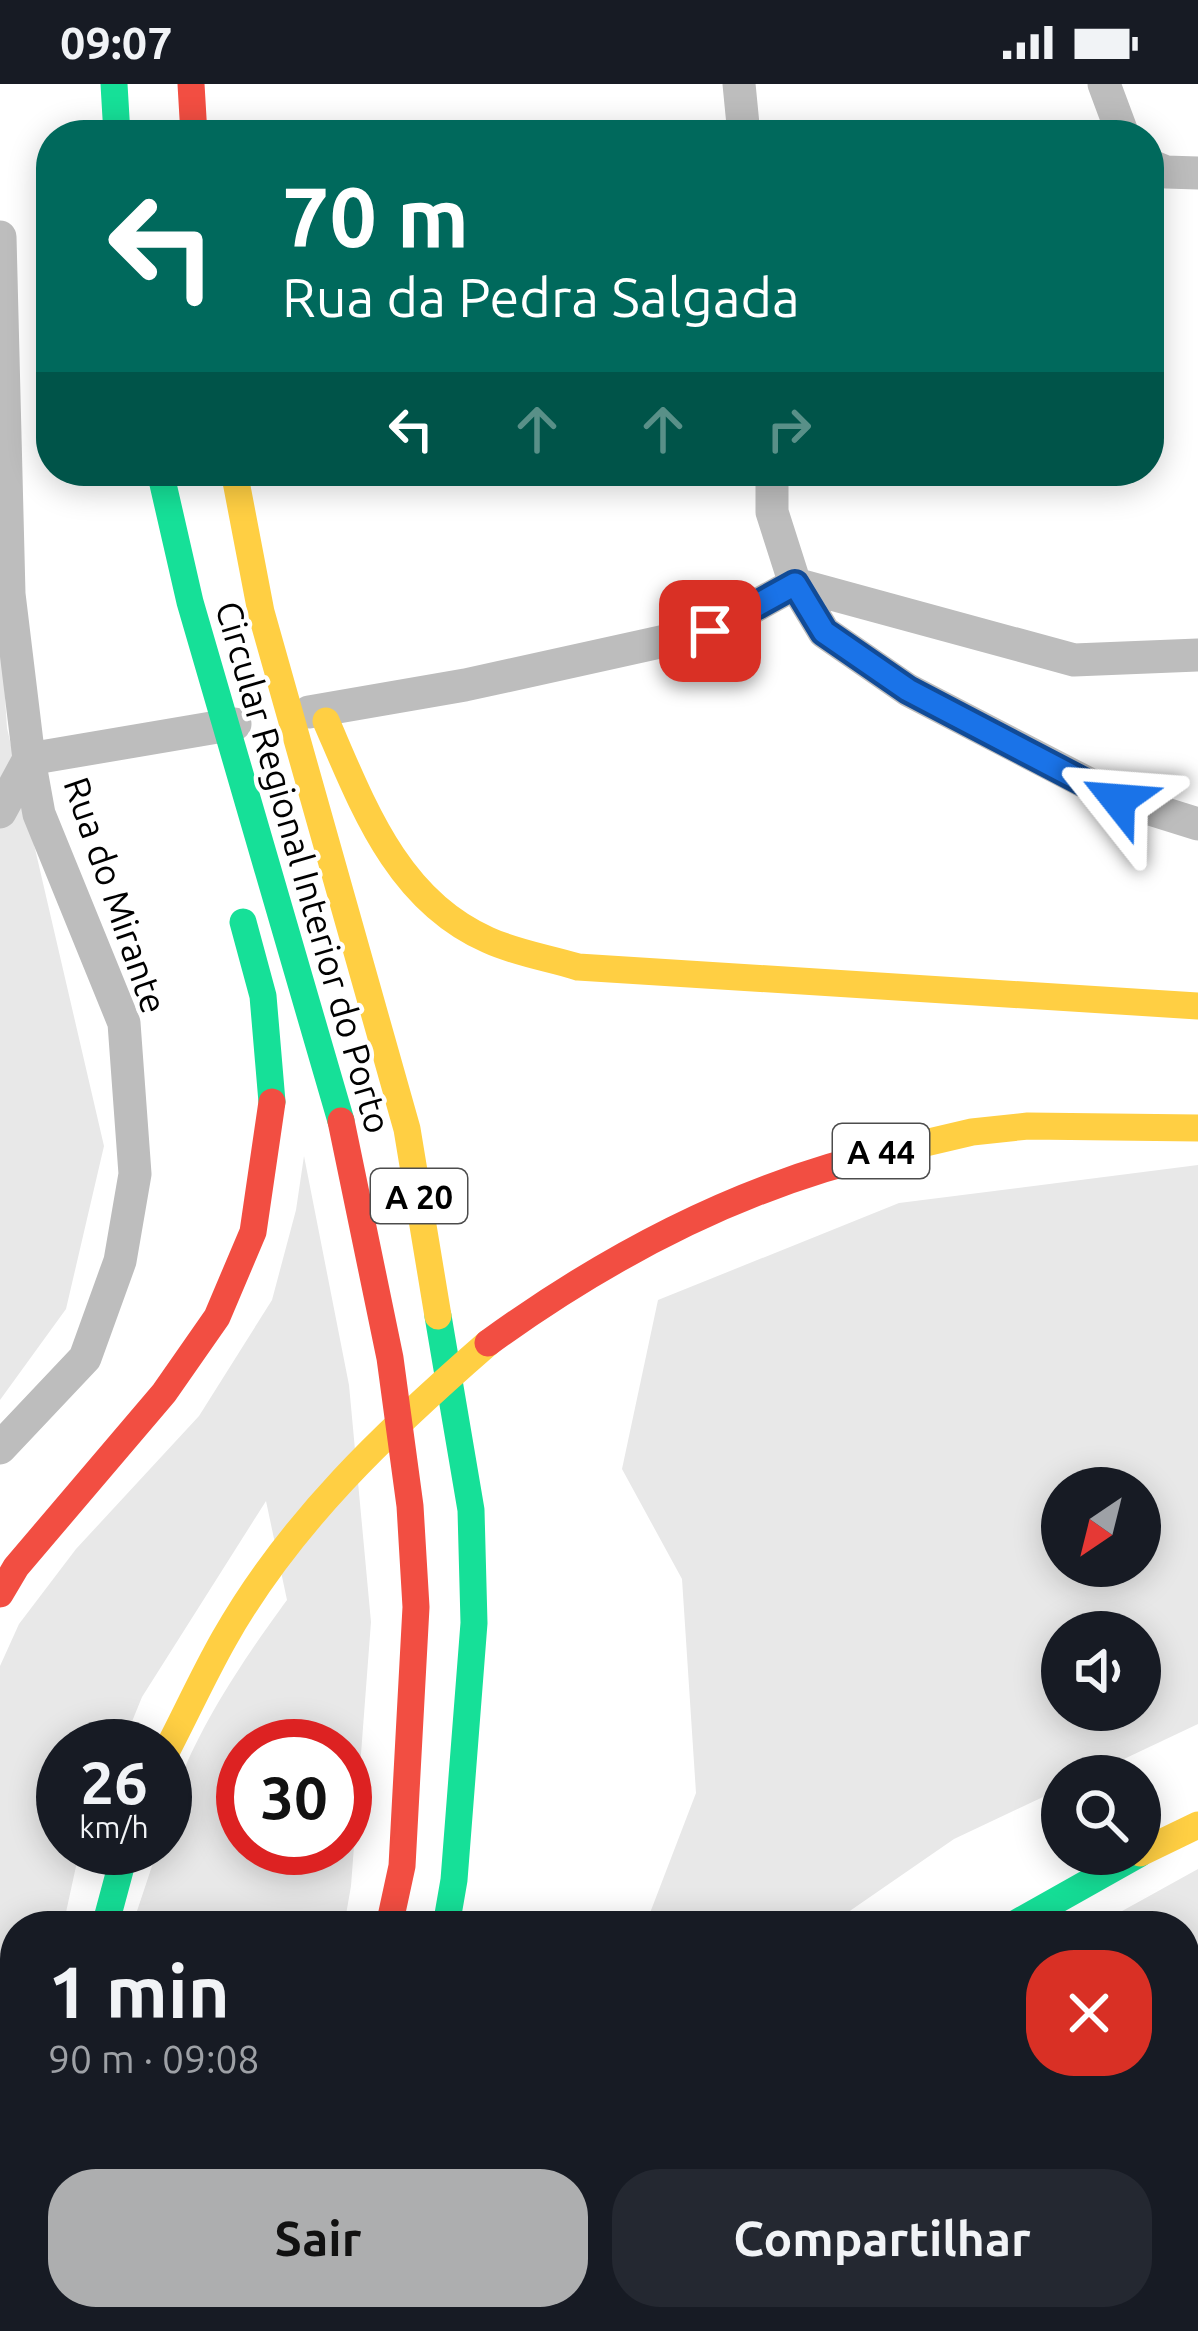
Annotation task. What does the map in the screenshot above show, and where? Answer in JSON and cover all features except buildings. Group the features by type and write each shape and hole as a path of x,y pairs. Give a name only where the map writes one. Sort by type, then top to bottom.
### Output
{"highway":[{"path":"113,84 116,120"},
{"path":"191,84 193,120"},
{"name":"Circular Regional Interior do Porto","path":"163,486 190,602 339,1110 390,1358 410,1506 416,1607 402,1866 392,1911"},
{"name":"Circular Regional Interior do Porto","path":"237,486 261,613 407,1129 471,1510 474,1623 449,1911"},
{"path":"238,486 372,828 421,895 487,940 578,967 1198,1006"},
{"path":"166,503 170,641"},
{"path":"185,702 200,762"},
{"path":"0,1594 16,1567 164,1393 217,1317 253,1232 272,1116 273,1076 262,996 235,894"},
{"name":"A 44","path":"180,1719 264,1576 346,1474 428,1393 529,1311 586,1272 755,1188 862,1155 974,1132 1074,1122 1198,1128"},
{"path":"1161,1843 1198,1825"},
{"path":"109,1911 119,1875"},
{"path":"1038,1911 1102,1875"}],"street":[{"path":"739,84 743,120"},
{"path":"1104,84 1117,120"},
{"path":"1164,171 1198,173"},
{"name":"Rua do Mirante","path":"0,237 9,594 29,759 39,814 124,1023 134,1174 120,1261 85,1358 0,1448"},
{"path":"772,486 772,512 795,584 824,632 908,690 1118,800 1198,824"},
{"path":"0,812 29,759 465,685 710,631 795,584 1074,660 1198,655"}],"shaded area":[{"path":"0,621 7,728 104,1146 66,1309 0,1400"},
{"path":"304,1156 349,1385 371,1622 364,1719 216,1719 216,1875 352,1875 347,1911 137,1911 149,1875 192,1875 192,1752 249,1653 287,1600 266,1501 142,1697 133,1719 36,1719 36,1875 74,1875 66,1911 0,1911 0,1666 19,1624 76,1549 199,1416 272,1300 296,1210"},
{"path":"1198,1165 1198,1724 1132,1755 1041,1755 1041,1798 954,1839 850,1911 651,1911 696,1793 682,1579 622,1469 658,1300 899,1203"},
{"path":"1198,1869 1198,1911 1122,1911"}],"traffic: fast":[{"path":"114,84 116,120"},
{"path":"163,486 190,602 341,1121"},
{"path":"243,922 263,996 272,1102"},
{"path":"438,1316 471,1510 474,1623 449,1911"},
{"path":"109,1911 119,1875"},
{"path":"1038,1911 1102,1875"}],"traffic: slow":[{"path":"237,486 261,612 407,1129 438,1316"},
{"path":"326,721 370,817 407,876 456,923 510,948 578,967 1198,1006"},
{"path":"891,1151 972,1132 1028,1126 1198,1128"},
{"path":"183,1719 250,1596 310,1517 378,1444 488,1343"},
{"path":"1161,1843 1198,1825"}],"traffic: jam":[{"path":"191,84 193,120"},
{"path":"0,1594 16,1567 164,1393 217,1317 253,1232 272,1102"},
{"path":"341,1121 390,1358 410,1506 416,1607 402,1866 392,1911"},
{"path":"488,1343 581,1281 680,1226 783,1183 891,1151"}],"route":[{"path":"710,631 795,584 824,632 908,690 1118,800"}]}
